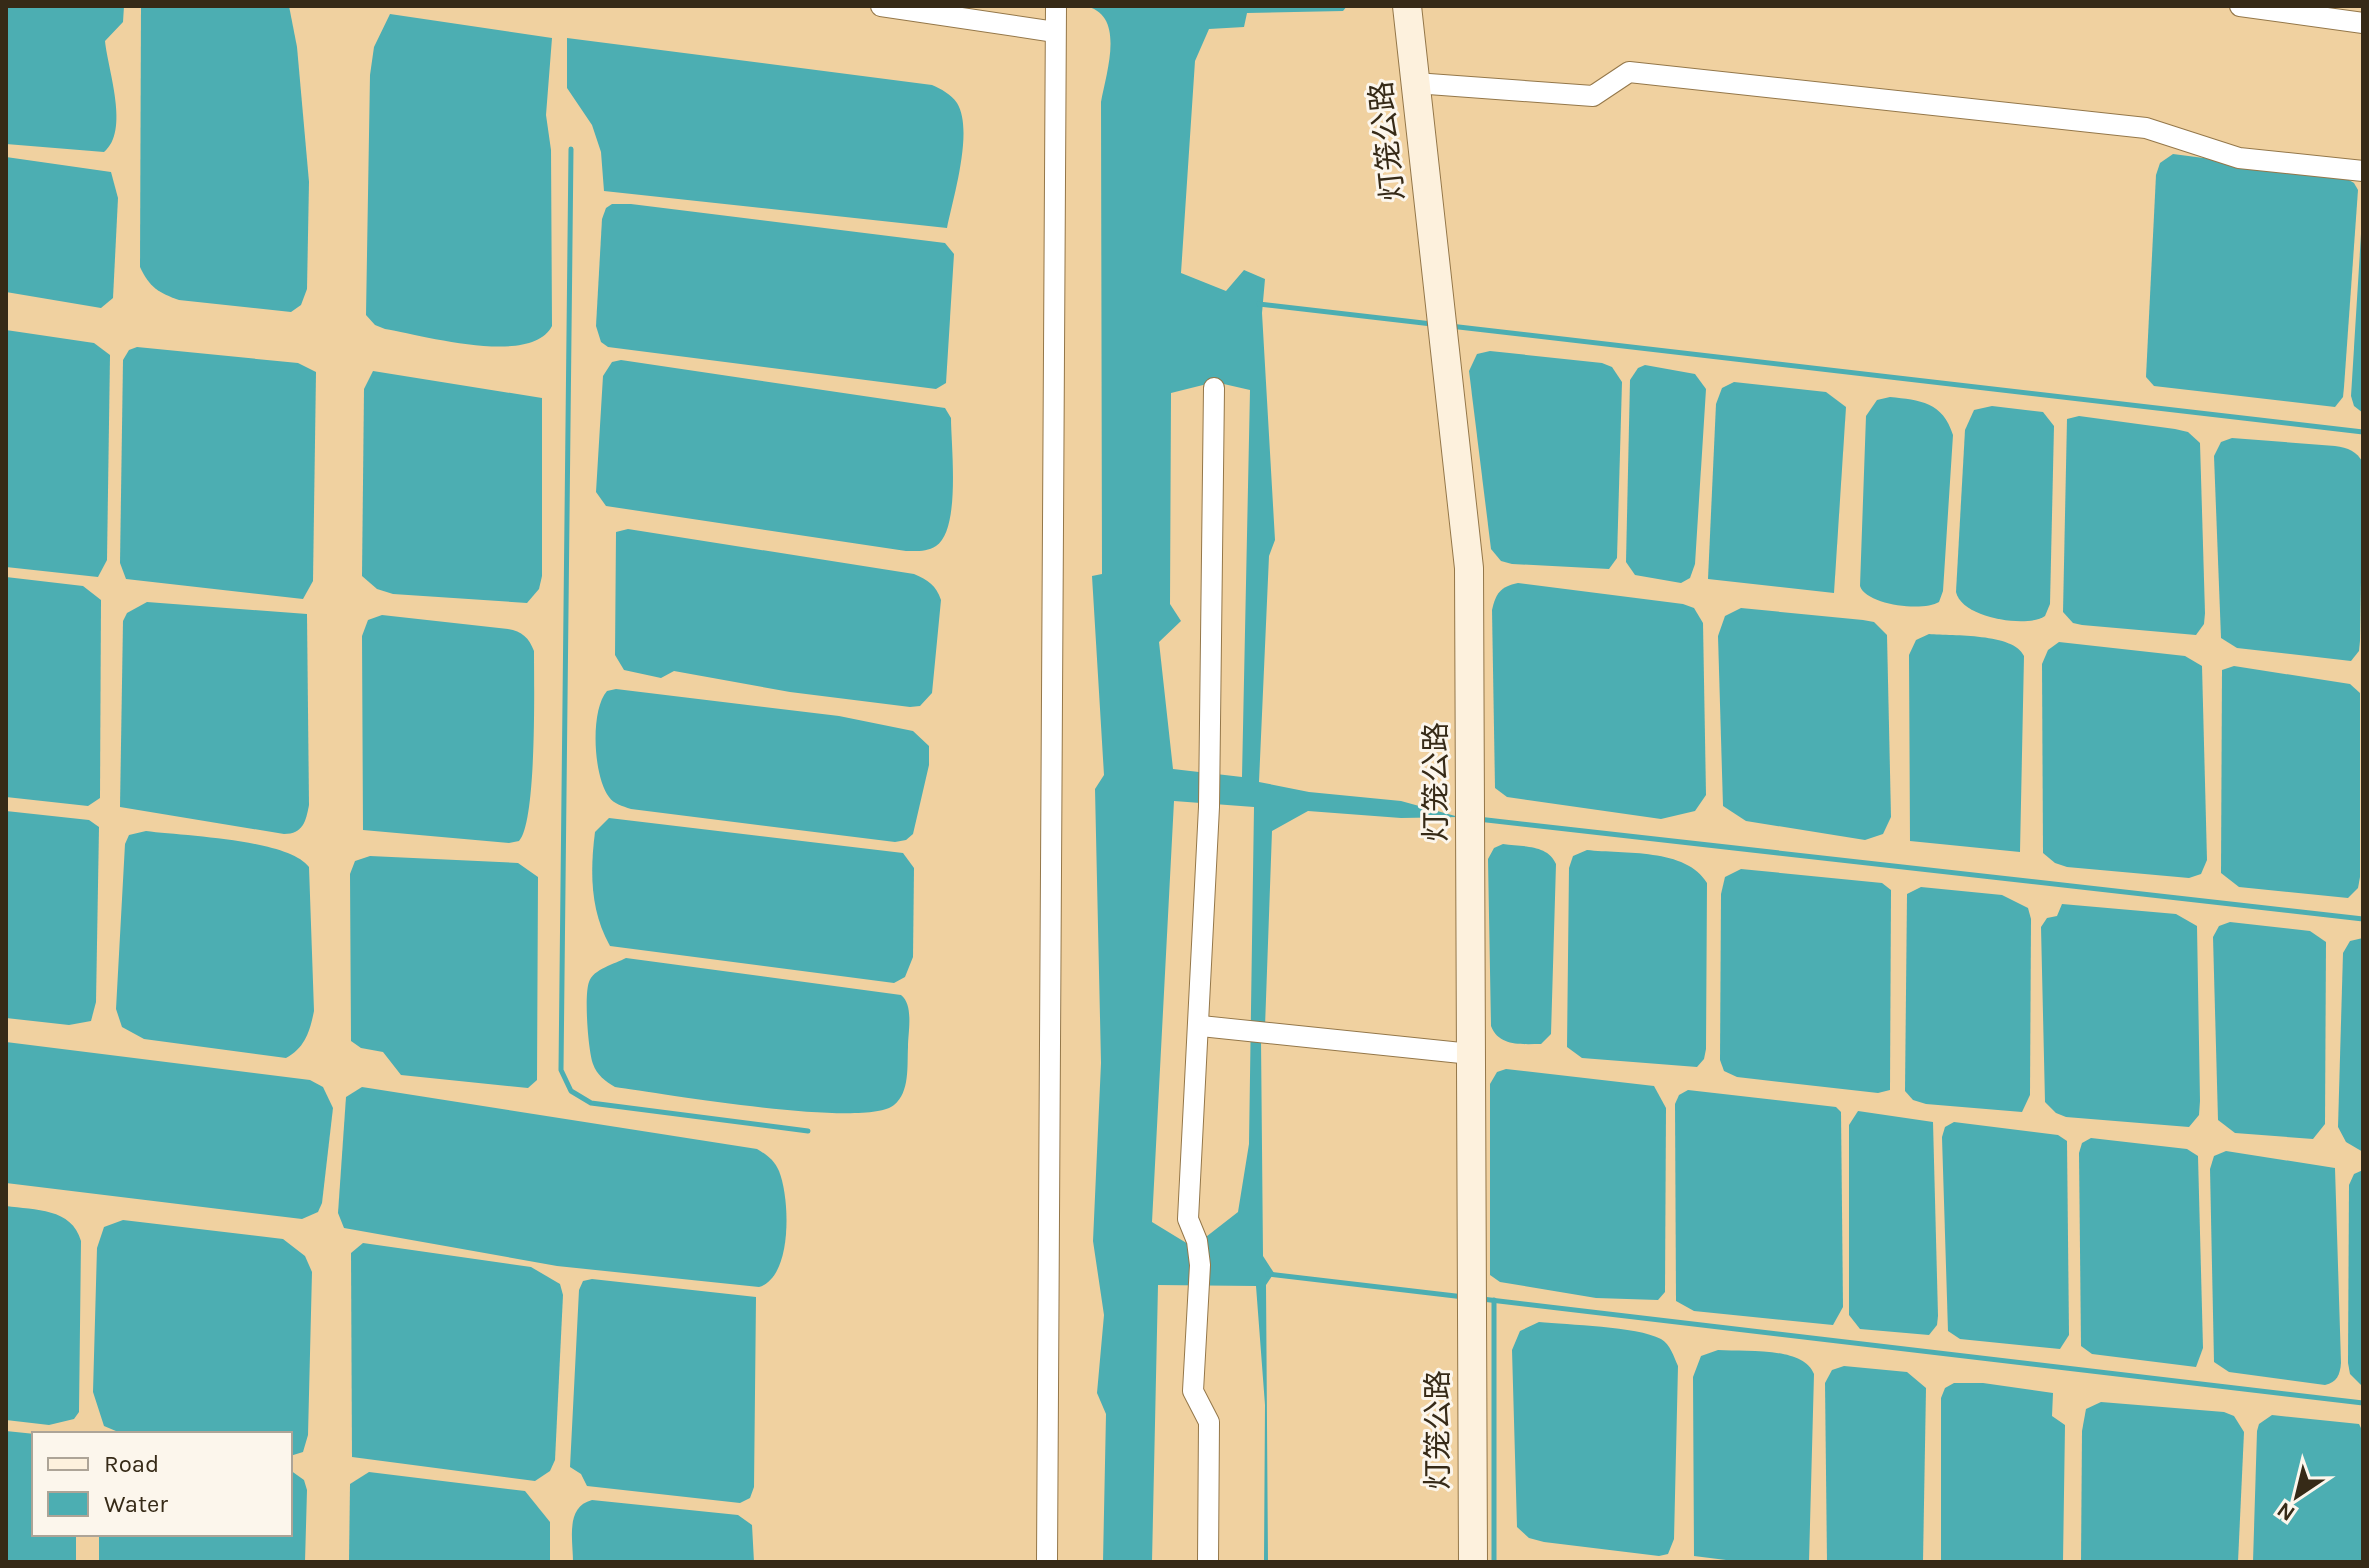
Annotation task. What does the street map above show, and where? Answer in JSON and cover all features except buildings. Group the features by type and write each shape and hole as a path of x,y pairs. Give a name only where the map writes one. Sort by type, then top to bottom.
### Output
{"street":[{"path":"881,6 1055,32"},
{"path":"1047,1562 1056,6"},
{"name":"灯笼公路","path":"1407,6 1469,568 1473,1562"},
{"path":"2240,6 2363,23"},
{"path":"1415,83 1593,96 1629,72 2146,128 2239,158 2363,171"},
{"path":"1208,1562 1209,1422 1193,1391 1200,1265 1197,1241 1188,1219 1209,807 1214,388"},
{"path":"1201,1026 1471,1054"}],"water":[{"path":"6,6 124,6 123,22 105,41 117,116 112,142 104,152 6,144"},
{"path":"141,6 289,6 297,47 309,182 307,289 301,305 291,312 179,300 155,288 140,267"},
{"path":"1084,6 1347,6 1343,11 1247,13 1244,27 1209,29 1195,61 1181,273 1226,291 1244,270 1265,279 1262,313 1275,540 1269,556 1259,782 1309,792 1401,801 1459,817 1401,818 1308,811 1272,831 1265,1027 1261,1040 1263,1256 1274,1273 1266,1285 1268,1562 1264,1562 1265,1405 1256,1286 1158,1285 1152,1562 1103,1562 1106,1414 1097,1393 1104,1315 1093,1241 1101,1063 1095,789 1104,775 1092,576 1102,574 1101,102 1109,61 1110,32 1106,20 1097,11","holes":["1215,382 1250,390 1242,777 1173,769 1159,642 1181,621 1170,604 1171,393","1174,801 1254,807 1249,1144 1238,1212 1193,1247 1152,1222"]},
{"path":"390,14 552,38 546,115 551,150 552,326 540,338 522,345 474,345 385,329 375,325 366,315 370,75 374,47"},
{"path":"567,38 939,88 957,103 963,130 961,164 947,228 604,191 601,152 592,125 567,88"},
{"path":"2173,154 2342,176 2354,183 2358,190 2344,387 2343,397 2335,407 2154,386 2146,377 2156,175 2160,163"},
{"path":"6,157 111,172 118,198 113,298 101,308 6,292"},
{"path":"2363,202 2363,413 2354,406 2351,396"},
{"path":"612,204 945,243 954,254 946,383 936,389 608,347 601,342 596,326 602,219 606,208"},
{"path":"6,330 94,343 110,355 107,560 98,577 6,567"},
{"path":"137,347 298,363 316,372 313,581 303,599 126,579 120,563 123,360 129,350"},
{"path":"1490,351 1602,363 1612,367 1622,382 1617,558 1609,569 1512,564 1501,561 1491,549 1469,371 1477,354"},
{"path":"621,360 945,408 951,418 953,486 949,523 944,537 929,549 906,551 606,506 596,492 603,376 612,362"},
{"path":"1645,365 1695,374 1706,389 1695,564 1690,578 1681,583 1635,575 1626,562 1630,380 1638,368"},
{"path":"373,371 542,398 542,576 539,589 527,603 393,594 377,589 362,576 364,389"},
{"path":"1734,382 1826,392 1846,407 1834,593 1708,579 1716,404 1722,388"},
{"path":"1890,397 1920,402 1937,409 1953,435 1943,591 1939,602 1931,605 1883,602 1864,593 1860,586 1866,416 1877,400"},
{"path":"1992,406 2043,412 2054,426 2050,604 2045,616 2037,620 2011,621 1983,615 1970,609 1956,592 1965,430 1974,410"},
{"path":"2079,416 2175,429 2188,432 2200,443 2205,613 2204,624 2196,635 2082,625 2073,623 2063,612 2067,419"},
{"path":"2232,438 2340,447 2361,459 2360,641 2359,651 2351,661 2237,648 2221,638 2214,456 2221,442"},
{"path":"628,529 914,574 923,578 934,587 941,600 932,693 920,706 910,707 790,692 674,671 661,678 624,670 615,655 616,532"},
{"path":"6,577 83,586 101,600 100,798 88,806 6,797"},
{"path":"1518,583 1683,604 1694,608 1703,623 1706,795 1695,811 1661,819 1507,797 1495,788 1492,610 1500,592"},
{"path":"147,602 307,614 309,805 305,821 296,832 284,834 120,807 123,621 127,613"},
{"path":"1741,608 1874,622 1887,635 1891,817 1883,834 1865,840 1746,821 1723,806 1718,636 1725,616"},
{"path":"382,615 508,629 521,633 530,642 534,651 532,781 525,829 519,841 509,843 363,830 362,636 368,620"},
{"path":"1929,634 1996,639 2018,649 2024,656 2020,852 1910,841 1909,655 1916,640"},
{"path":"2059,642 2185,656 2202,666 2207,860 2201,874 2189,878 2067,867 2055,863 2043,853 2042,664 2048,650"},
{"path":"2234,666 2350,684 2360,693 2360,877 2358,888 2348,898 2239,887 2221,873 2222,670"},
{"path":"616,689 839,716 913,731 929,746 929,765 913,834 906,840 895,842 631,809 618,804 604,787 596,743 602,700 607,691"},
{"path":"6,811 89,820 99,827 96,1002 91,1021 69,1025 6,1018"},
{"path":"609,818 903,853 914,868 913,957 905,977 894,983 610,946 595,905 592,876 595,832"},
{"path":"146,831 258,845 280,850 309,867 314,1011 306,1038 286,1058 144,1039 122,1027 116,1009 125,844 129,835"},
{"path":"1503,844 1541,850 1556,864 1551,1034 1541,1044 1505,1041 1491,1026 1488,859 1494,848"},
{"path":"1587,850 1670,858 1698,872 1707,883 1706,1049 1704,1059 1697,1067 1582,1058 1567,1047 1569,868 1573,856"},
{"path":"370,856 518,863 538,877 537,1080 528,1088 401,1075 383,1052 361,1048 351,1041 350,874 355,861"},
{"path":"1741,869 1882,883 1891,890 1890,1090 1878,1093 1737,1077 1724,1071 1720,1060 1721,894 1725,877"},
{"path":"1921,887 2002,895 2028,908 2031,919 2030,1095 2022,1112 1926,1104 1913,1100 1905,1091 1907,894"},
{"path":"2062,904 2176,914 2197,926 2200,1101 2199,1115 2189,1127 2066,1117 2056,1113 2045,1102 2041,927 2047,918 2057,916"},
{"path":"2230,922 2310,931 2326,942 2325,1124 2313,1139 2235,1133 2218,1120 2213,937 2219,926"},
{"path":"2363,938 2363,1152 2346,1142 2338,1127 2343,953 2350,941"},
{"path":"626,958 901,995 908,1005 909,1019 903,1093 894,1105 876,1111 845,1113 715,1102 615,1087 602,1077 593,1064 587,998 591,977"},
{"path":"6,1042 310,1080 323,1087 333,1108 322,1203 318,1212 302,1219 6,1183"},
{"path":"1506,1069 1654,1086 1666,1108 1665,1292 1658,1300 1596,1298 1500,1282 1490,1275 1490,1084 1497,1072"},
{"path":"362,1087 757,1149 775,1164 783,1183 786,1235 778,1268 770,1280 759,1287 557,1266 344,1228 338,1213 346,1097"},
{"path":"1688,1090 1836,1107 1841,1112 1843,1307 1833,1325 1694,1311 1676,1301 1675,1104 1679,1095"},
{"path":"1858,1111 1933,1122 1938,1316 1937,1325 1929,1335 1860,1329 1849,1315 1849,1125"},
{"path":"1954,1122 2058,1135 2067,1141 2069,1335 2060,1349 1960,1339 1948,1331 1942,1137 1945,1127"},
{"path":"2091,1138 2187,1149 2198,1156 2203,1348 2196,1367 2092,1354 2081,1346 2079,1153 2082,1143"},
{"path":"2226,1151 2335,1168 2341,1363 2337,1377 2329,1384 2229,1372 2214,1362 2210,1169 2214,1156"},
{"path":"2363,1170 2363,1387 2350,1374 2348,1363 2349,1185 2354,1174"},
{"path":"6,1206 61,1216 70,1222 81,1241 79,1412 74,1419 49,1425 6,1420"},
{"path":"123,1220 283,1239 305,1256 312,1272 308,1435 303,1452 292,1455 292,1432 118,1432 104,1426 93,1392 97,1248 104,1227"},
{"path":"363,1243 531,1267 560,1284 563,1295 555,1460 550,1471 535,1481 352,1457 351,1253"},
{"path":"592,1279 756,1297 754,1487 750,1498 740,1503 587,1486 581,1474 570,1467 579,1290 583,1281"},
{"path":"1539,1322 1635,1331 1661,1339 1671,1351 1678,1366 1674,1539 1668,1554 1659,1556 1544,1542 1529,1538 1517,1527 1512,1350 1520,1331"},
{"path":"1718,1350 1786,1355 1808,1365 1814,1374 1809,1562 1742,1562 1694,1556 1693,1377 1701,1356"},
{"path":"1844,1366 1907,1372 1926,1388 1923,1562 1827,1562 1825,1383 1832,1370"},
{"path":"1954,1383 1983,1383 2053,1393 2052,1416 2065,1425 2063,1562 1941,1562 1941,1398 1945,1388"},
{"path":"2101,1402 2224,1412 2234,1416 2244,1432 2238,1562 2081,1562 2082,1431 2086,1409"},
{"path":"2272,1415 2359,1424 2363,1432 2363,1562 2253,1562 2257,1431 2259,1424"},
{"path":"6,1431 32,1434 32,1536 76,1536 76,1562 6,1562"},
{"path":"292,1471 304,1480 307,1490 305,1562 99,1562 99,1536 292,1536"},
{"path":"369,1472 525,1491 550,1522 550,1562 349,1562 350,1484"},
{"path":"592,1500 738,1515 752,1525 754,1562 573,1562 574,1517 583,1504"}],"waterway":[{"path":"571,149 561,1070 571,1091 591,1103 808,1131"},
{"path":"1259,304 1432,324"},
{"path":"1450,326 2363,432"},
{"path":"1478,819 2363,919"},
{"path":"1268,1274 1464,1297"},
{"path":"1482,1299 2363,1403"},
{"path":"1494,1300 1494,1562"}]}
